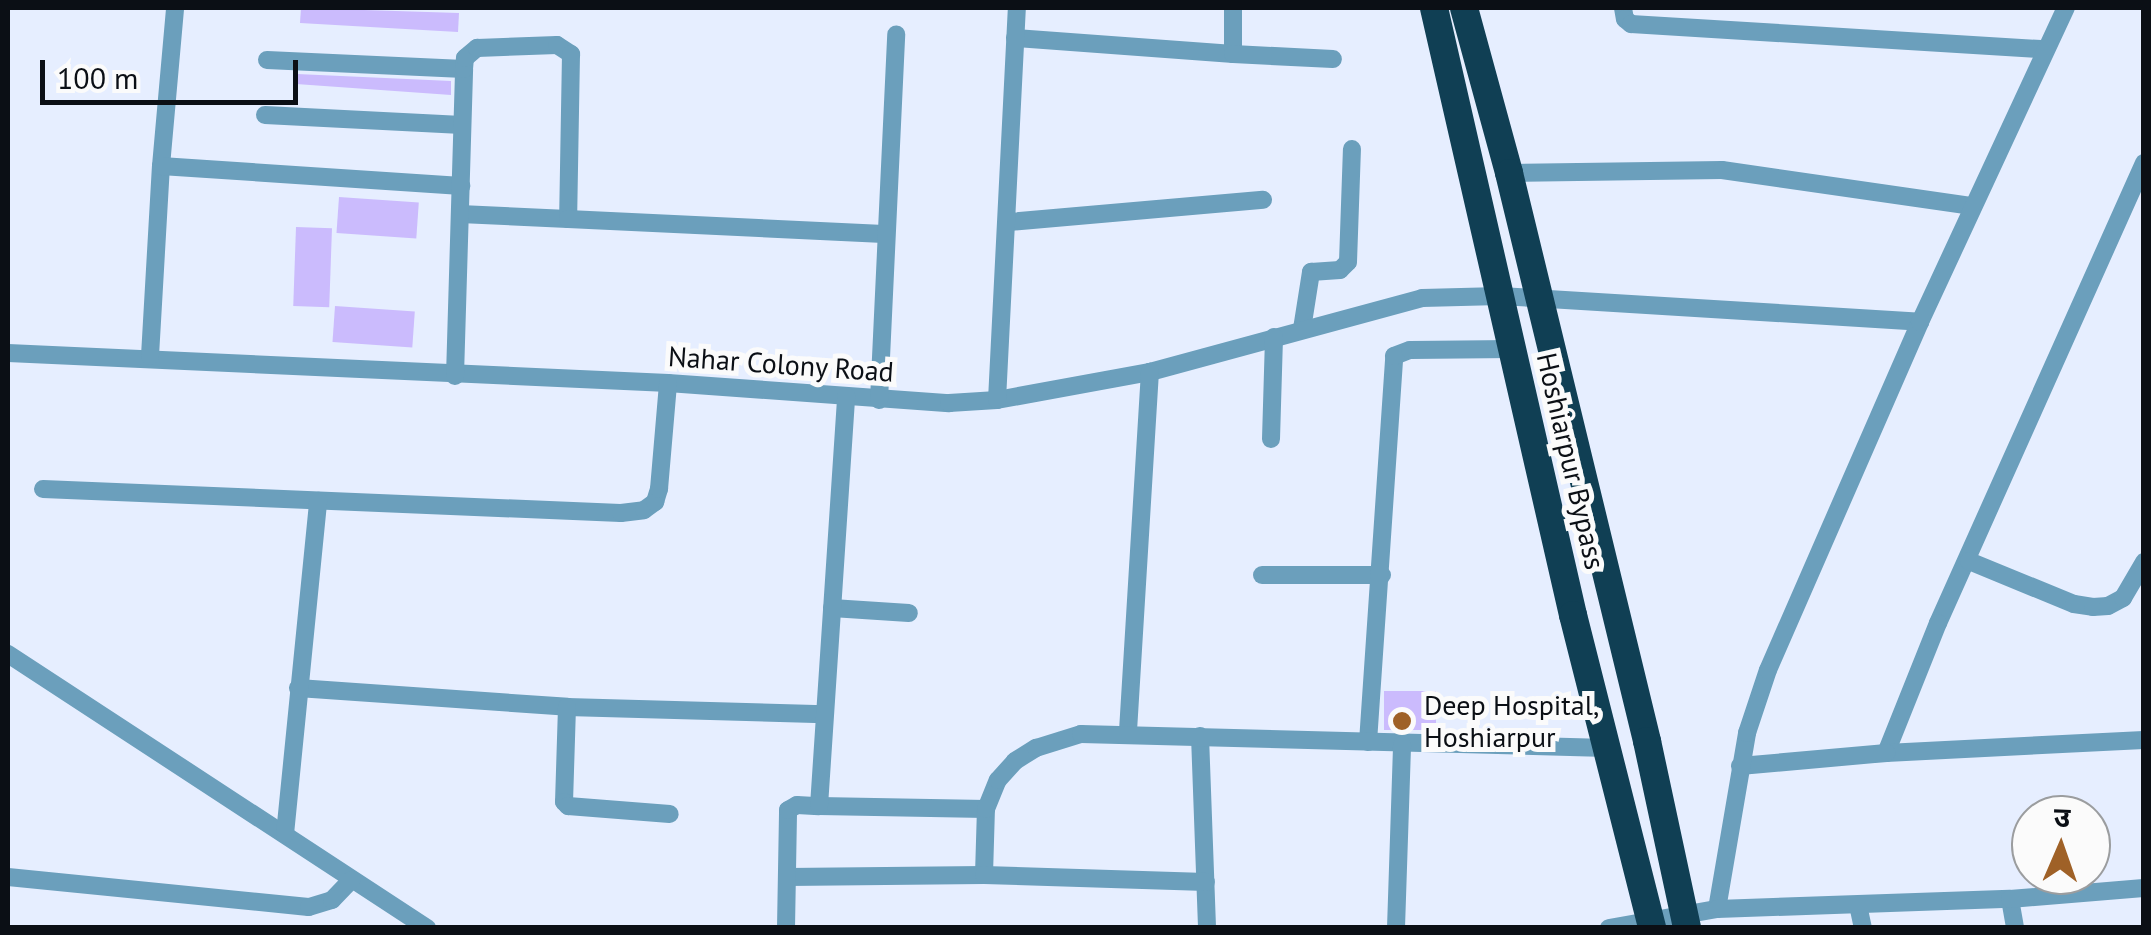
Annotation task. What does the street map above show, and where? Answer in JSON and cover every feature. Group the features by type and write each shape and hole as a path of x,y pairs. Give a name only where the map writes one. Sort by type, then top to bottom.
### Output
{"highway":[{"name":"Hoshiarpur Bypass","path":"1434,8 1652,925"},
{"path":"1464,8 1509,173 1647,741 1686,921"}],"street":[{"path":"150,356 175,8"},
{"path":"997,400 1017,8"},
{"path":"1232,8 1232,54"},
{"path":"1623,8 1624,19 1631,24 2046,50"},
{"path":"1717,909 1740,766 1768,670 1972,206 2066,8"},
{"path":"879,400 896,34"},
{"path":"1015,38 1332,59"},
{"path":"455,376 464,69 465,58 477,48 557,45 571,54 568,219"},
{"path":"266,60 464,69"},
{"path":"265,115 462,126"},
{"path":"1302,330 1311,272 1340,270 1348,262 1352,149"},
{"path":"1886,753 1938,623 2144,163"},
{"path":"162,166 461,186"},
{"path":"1509,173 1709,169 1972,206"},
{"path":"1008,222 1263,200"},
{"path":"460,214 884,234"},
{"name":"Nahar Colony Road","path":"8,352 150,356 455,376 668,383 879,400 997,400 1150,372 1402,301 1500,296 1920,322"},
{"path":"1272,439 1274,337"},
{"path":"1368,742 1394,356 1410,350 1512,349"},
{"path":"1128,732 1150,372"},
{"path":"43,489 621,514 644,510 655,502 668,383"},
{"path":"819,806 846,396"},
{"path":"285,834 318,500"},
{"path":"1969,561 2074,604 2093,607 2108,606 2122,598 2144,562"},
{"path":"1262,574 1382,575"},
{"path":"832,608 909,613"},
{"path":"12,659 428,928"},
{"path":"298,688 566,707 824,714"},
{"path":"566,707 564,802 568,806 670,814"},
{"path":"984,875 986,809 998,780 1015,761 1036,748 1081,734 1128,732 1402,745 1607,748"},
{"path":"1200,736 1207,928"},
{"path":"1740,766 1886,753 2144,740"},
{"path":"1396,928 1402,745"},
{"path":"786,928 788,810 796,805 986,809"},
{"path":"787,877 984,875 1206,882"},
{"path":"8,877 309,907 332,900 351,880"},
{"path":"1609,928 1686,921 1717,909 2010,899 2144,888"},
{"path":"2010,899 2015,928"},
{"path":"1858,905 1863,928"}],"building":[{"path":"301,8 459,13 458,32 300,23"},
{"path":"297,74 451,81 451,95 296,84"},
{"path":"339,197 419,203 416,238 336,233"},
{"path":"296,227 332,228 329,307 293,306"},
{"path":"335,306 415,312 412,347 332,342"},
{"path":"1384,691 1436,691 1436,730 1384,730"}],"place":[{"name":"Deep Hospital, Hoshiarpur","path":"1402,721"}]}
